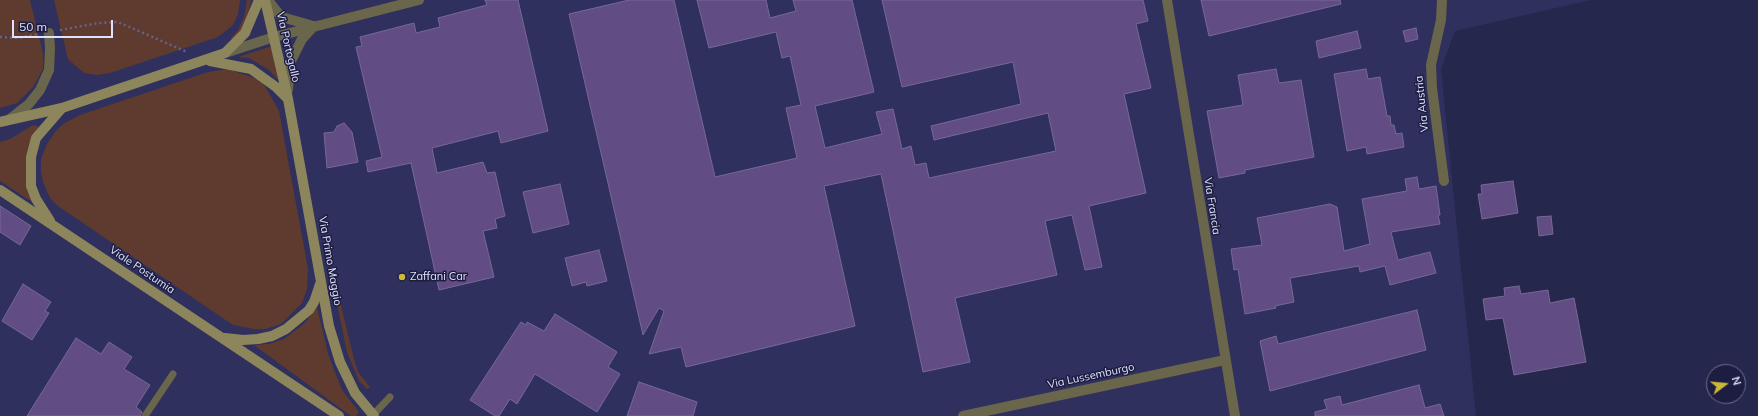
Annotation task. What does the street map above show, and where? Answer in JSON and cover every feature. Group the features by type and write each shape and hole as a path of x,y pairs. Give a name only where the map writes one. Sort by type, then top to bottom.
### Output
{"main road":[{"path":"3,123 62,108 225,54 245,33 259,0"},
{"name":"Via Portogallo","path":"267,0 288,99"},
{"path":"208,60 251,69 276,87 288,99"},
{"name":"Via Primo Maggio","path":"288,99 329,326 340,362 355,393 374,415"},
{"name":"Viale Postumia","path":"51,223 36,199 31,186 30,157 36,138 62,108"},
{"name":"Viale Postumia","path":"0,190 340,416"},
{"name":"Viale Postumia","path":"219,337 231,340 258,340 286,330 309,310 318,291 321,277"}],"street":[{"path":"267,0 278,14 285,18 302,24 314,26"},
{"path":"225,54 274,37 419,0"},
{"name":"Via Francia","path":"1167,0 1235,416"},
{"name":"Via Austria","path":"1442,0 1441,20 1431,65 1432,88 1444,181"},
{"name":"Via Primo Maggio","path":"288,99 290,62 302,39 314,26"},
{"path":"3,123 24,108 40,90 49,70 49,33"},
{"name":"Via Lussemburgo","path":"963,416 1225,360"}],"lane":[{"path":"145,416 173,374"},
{"path":"374,415 390,397"}],"path":[{"path":"0,37 18,38 99,22 118,22 186,53 193,50"}],"shaded area":[{"path":"0,0 1591,0 1455,31 1441,69 1476,416 0,416"},
{"path":"0,0 30,0 43,53 43,69 33,87 17,103 0,108"},
{"path":"54,0 240,0 238,14 233,25 218,37 110,73 97,75 84,73 68,59"},
{"path":"247,0 251,0 247,18 240,32 232,39 231,38 238,30 244,17"},
{"path":"272,46 279,80 269,70 249,58 238,57"},
{"path":"228,69 257,79 265,86 279,111 308,269 307,289 302,303 281,324 266,329 254,329 233,325 58,206 50,198 43,182 41,172 41,159 47,144 55,132 63,124 80,115 208,72"},
{"path":"33,125 38,126 38,128 28,148 26,158 26,176 32,200 29,200 0,181 0,142 10,139"},
{"path":"339,297 354,359 358,372 370,387 367,389 359,381 347,352 336,299"},
{"path":"317,307 328,354 342,390 359,412 356,416 351,416 254,345 269,344 284,339 305,323"}],"building":[{"path":"485,0 518,0 548,131 501,143 498,131 432,148 437,173 483,162 487,173 495,172 505,216 495,219 497,228 483,231 494,277 439,290 411,163 368,172 366,161 382,157 356,47 362,46 360,37 414,23 416,33 440,27 438,18 487,5"},
{"path":"629,0 674,0 715,177 797,158 786,108 801,105 790,56 782,58 776,32 709,48 697,0 766,0 770,18 796,11 793,0 852,0 874,92 815,106 825,148 882,134 876,112 893,109 902,149 911,146 915,165 926,163 929,178 1056,151 1048,113 934,140 931,126 1021,104 1013,62 902,87 882,0 1143,0 1148,21 1136,24 1151,88 1124,94 1146,193 1089,206 1102,267 1085,270 1072,215 1045,221 1057,275 955,298 970,362 923,372 881,174 824,186 855,326 686,367 681,347 649,354 664,311 659,308 643,335 569,14"},
{"path":"1201,0 1340,0 1341,4 1209,36"},
{"path":"1416,28 1418,39 1406,42 1403,31"},
{"path":"1357,31 1361,48 1319,58 1316,41"},
{"path":"1276,69 1279,83 1301,80 1314,157 1245,170 1245,173 1219,178 1207,111 1243,105 1238,75"},
{"path":"1366,69 1368,79 1380,77 1387,116 1390,116 1391,125 1394,125 1396,134 1402,133 1404,147 1367,154 1366,147 1347,151 1334,74"},
{"path":"344,123 352,132 358,162 327,168 324,133 334,132 337,126"},
{"path":"1417,177 1419,189 1436,186 1440,224 1391,232 1398,260 1430,252 1436,273 1390,285 1385,266 1360,272 1359,266 1290,278 1294,302 1275,306 1276,308 1245,314 1238,269 1234,270 1231,249 1262,245 1257,218 1330,204 1337,207 1344,251 1370,244 1362,199 1407,191 1405,179"},
{"path":"1513,181 1518,213 1482,219 1478,194 1482,194 1481,185"},
{"path":"560,184 569,224 533,233 523,192"},
{"path":"0,206 31,226 20,245 0,232"},
{"path":"1551,216 1553,234 1539,236 1537,217"},
{"path":"599,250 607,281 587,286 586,282 572,286 565,258"},
{"path":"23,284 51,302 45,311 49,313 32,340 2,321"},
{"path":"1519,286 1521,294 1548,290 1550,303 1574,298 1586,362 1514,375 1503,318 1486,320 1483,299 1505,296 1504,288"},
{"path":"1417,310 1426,350 1270,391 1260,341 1276,336 1278,344"},
{"path":"555,314 617,352 608,367 620,374 597,412 535,374 517,404 510,399 499,416 495,416 470,400 521,322 526,325 527,322 544,331"},
{"path":"76,338 101,354 109,342 132,357 124,369 150,385 136,407 142,412 140,416 27,416"},
{"path":"639,382 697,402 693,416 627,416"},
{"path":"1419,385 1425,408 1440,404 1444,416 1315,416 1315,412 1327,409 1324,400 1340,396 1342,405"}],"place":[{"name":"Zaffani Car","path":"402,277"}]}
